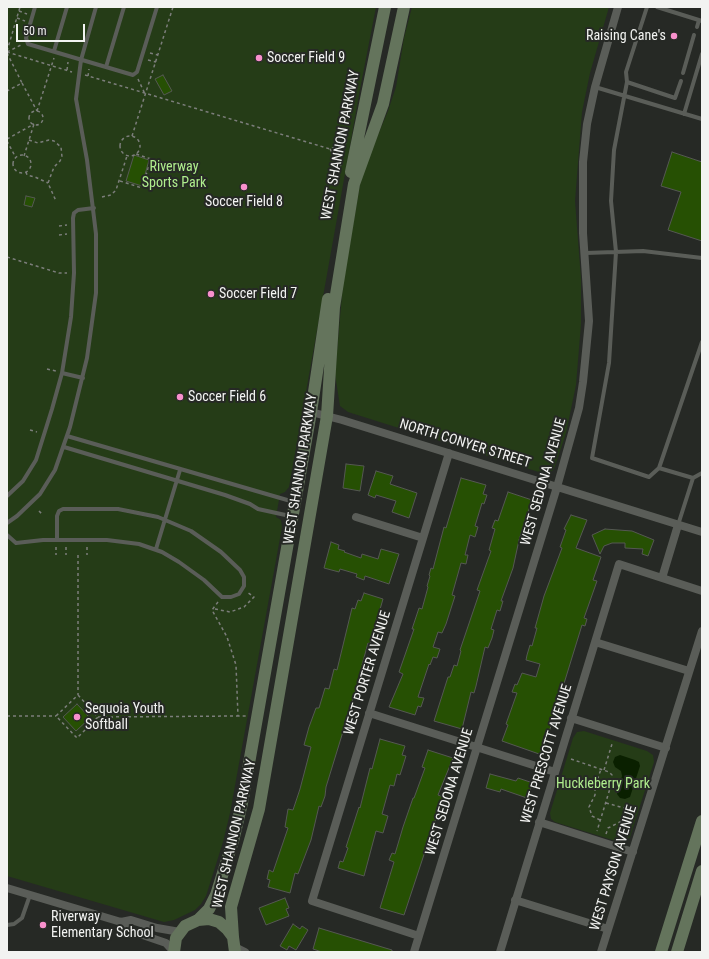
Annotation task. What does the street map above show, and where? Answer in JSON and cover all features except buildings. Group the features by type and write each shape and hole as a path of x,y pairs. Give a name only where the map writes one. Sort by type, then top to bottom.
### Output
{"street":[{"name":"WEST SHANNON PARKWAY","path":"180,932 191,922 198,920 209,909 216,895 238,822 311,412 323,325 354,157 385,7"},
{"name":"WEST SHANNON PARKWAY","path":"237,947 231,908 259,808 327,416 334,307 354,184 383,104 404,7"},
{"name":"WEST SEDONA AVENUE","path":"414,952 574,431 584,382 589,321 586,253 583,233 583,162 587,124 595,87 618,7"},
{"name":"NORTH CONYER STREET","path":"311,412 449,453 702,532"},
{"name":"WEST PORTER AVENUE","path":"419,936 312,902 449,453"},
{"path":"294,502 300,512 301,524 289,591 294,606"},
{"path":"356,518 423,538"},
{"path":"678,524 662,578 702,591"},
{"name":"WEST PRESCOTT AVENUE","path":"500,952 619,564 662,578"},
{"name":"WEST PAYSON AVENUE","path":"601,952 702,631"},
{"path":"595,642 689,671"},
{"path":"370,713 555,772"},
{"path":"571,718 666,748"},
{"path":"661,952 702,821"},
{"path":"539,822 633,852"},
{"path":"677,952 702,871"},
{"path":"7,888 121,922 131,920 157,928 180,932 174,945 174,952"},
{"path":"516,900 608,929"},
{"path":"198,920 209,919 219,922 227,928 237,947"},
{"path":"121,922 128,930 166,944 174,952"}],"lane":[{"path":"35,7 26,38 28,44 133,75 137,72 157,7"},
{"path":"54,51 67,7"},
{"path":"7,522 17,516 40,494 55,470 64,447 83,378 91,335 96,293 97,260 94,208 76,99 81,60 96,7"},
{"path":"106,67 124,7"},
{"path":"647,7 626,72 626,82 614,150 612,201 616,252 609,362 592,458 649,477 659,468 702,342"},
{"path":"657,7 700,21 697,27"},
{"path":"683,73 694,35"},
{"path":"684,114 702,57"},
{"path":"626,82 675,98 681,81"},
{"path":"595,87 702,119"},
{"path":"7,496 23,481 36,460 62,372 71,317 74,273 72,218 74,213 78,210 94,208"},
{"path":"586,253 666,252 702,258"},
{"path":"62,372 83,378"},
{"path":"67,436 294,502"},
{"path":"64,447 225,495 250,504 258,509 292,516"},
{"path":"659,468 693,478"},
{"path":"156,550 180,470"},
{"path":"678,524 693,478 702,473"},
{"path":"7,535 16,543 57,540 107,540 139,544 156,550 179,562 204,580 221,596 231,597 239,594 242,589 244,578 232,561 191,531 165,520 118,509 63,509 59,511 57,516 57,540"},
{"path":"7,925 14,924 22,918 30,895"}],"path":[{"path":"16,158 7,140 34,124 39,124 43,119 22,83 7,52 20,7"},
{"path":"132,136 173,7"},
{"path":"7,52 27,42"},
{"path":"144,51 158,55"},
{"path":"7,52 73,72"},
{"path":"141,58 156,62"},
{"path":"67,70 68,62"},
{"path":"38,111 52,66"},
{"path":"88,76 89,69"},
{"path":"134,73 145,94"},
{"path":"83,75 330,149 347,143"},
{"path":"7,91 22,83"},
{"path":"34,124 31,121 30,115 33,112 38,111"},
{"path":"24,156 34,124"},
{"path":"132,136 139,143 140,149 136,154"},
{"path":"120,181 142,188 151,159 136,154 127,156 120,151 120,144 126,137 132,136"},
{"path":"29,140 38,143 49,140 54,141 61,147 62,156 60,161 54,167 48,183"},
{"path":"330,149 342,168"},
{"path":"24,156 29,159 30,165 26,172 20,173 14,168 13,163 16,158 24,156"},
{"path":"102,197 112,195 116,190 127,156"},
{"path":"26,172 27,175 48,183 56,201"},
{"path":"7,256 59,273 74,273"},
{"path":"46,369 62,372"},
{"path":"39,511 43,515"},
{"path":"56,555 57,540"},
{"path":"78,555 78,695 98,717"},
{"path":"215,609 230,612 244,607 254,597 242,589"},
{"path":"221,596 215,609 212,610 227,637 236,665 238,716"},
{"path":"7,716 56,716 78,695"},
{"path":"56,716 77,738 98,717 247,716"},
{"path":"604,770 612,744"},
{"path":"571,759 604,770 612,775 611,787 597,831"},
{"path":"600,820 592,816 589,807 595,795 596,782 601,769"},
{"path":"596,782 611,787"},
{"path":"606,802 635,811"},
{"path":"606,834 608,828 628,818 632,820"}],"green space":[{"name":"Riverway Sports Park","path":"7,7 376,7 289,487 285,492 280,494 276,517 281,520 282,527 230,813 223,842 206,896 195,910 174,920 164,922 7,876"},
{"path":"412,7 609,7 590,73 582,112 575,201 581,279 581,324 576,385 566,433 554,469 550,473 545,474 348,412 340,406 335,374 343,284 362,173 388,111 396,87 404,38"},
{"name":"Huckleberry Park","path":"584,731 647,751 653,755 654,762 630,837 626,841 619,842 555,822 551,819 550,813 573,738 577,732"}],"shaded area":[{"path":"620,755 639,762 640,766 630,797 625,799 620,798 617,794 622,776 621,771 615,767 613,762 615,757"}],"place":[{"name":"Raising Cane's","path":"674,36"},
{"name":"Soccer Field 9","path":"259,58"},
{"name":"Soccer Field 8","path":"244,187"},
{"name":"Soccer Field 7","path":"211,294"},
{"name":"Soccer Field 6","path":"180,397"},
{"name":"Sequoia Youth Softball","path":"77,717"},
{"name":"Riverway Elementary School","path":"43,925"}]}
